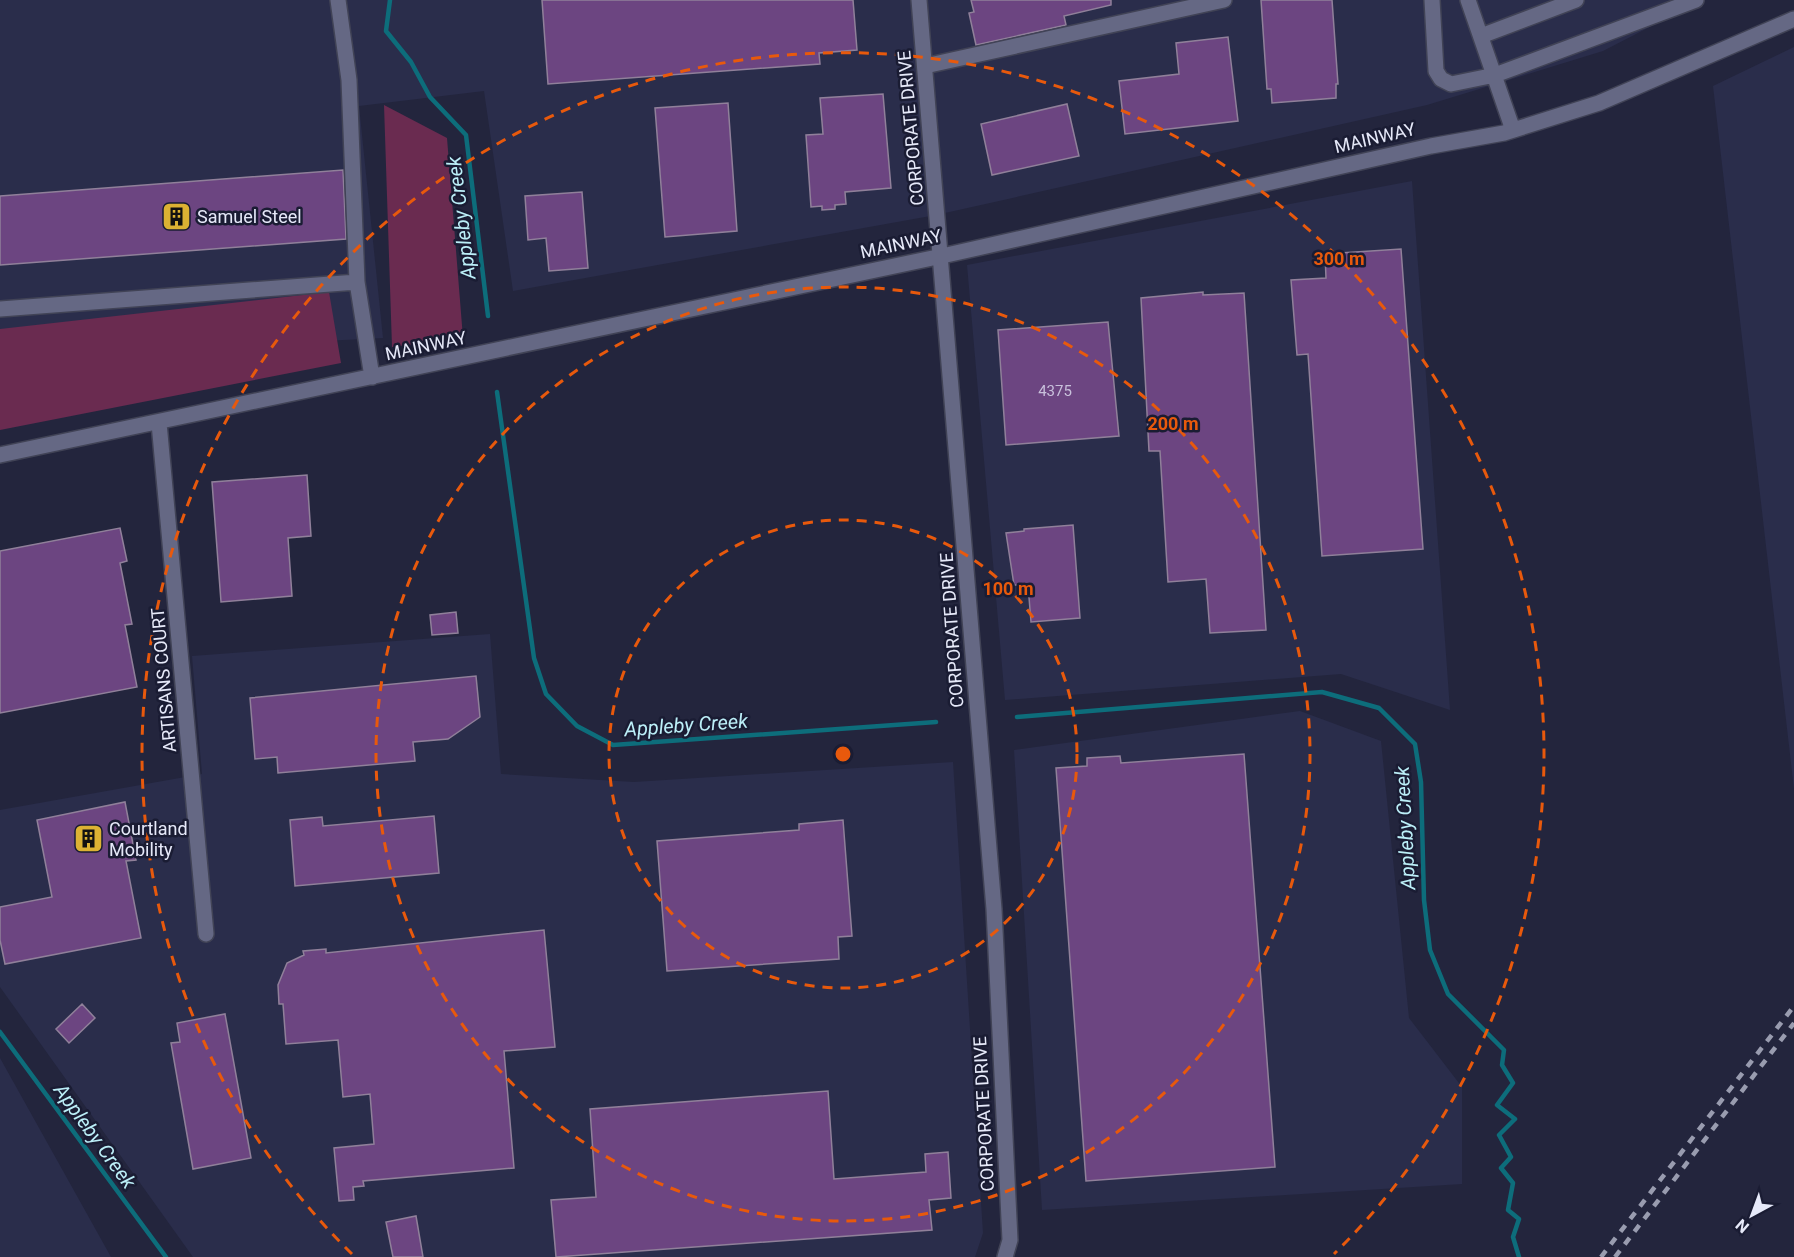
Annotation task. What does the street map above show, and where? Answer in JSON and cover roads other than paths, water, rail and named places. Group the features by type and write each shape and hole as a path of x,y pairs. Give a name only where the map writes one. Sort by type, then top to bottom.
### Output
{"street":[{"path":"338,0 349,80 357,282 372,377"},
{"name":"CORPORATE DRIVE","path":"920,0 994,909 1010,1240 1005,1257"},
{"path":"925,66 1224,0"},
{"path":"1432,0 1436,71 1441,79 1456,83 1494,75 1696,0"},
{"path":"1468,0 1513,130"},
{"path":"1480,36 1576,0"},
{"name":"MAINWAY","path":"0,455 942,255 1431,146 1513,130 1599,103 1794,19"},
{"path":"0,309 357,282"},
{"name":"ARTISANS COURT","path":"159,423 206,934"}],"waterway":[{"name":"Appleby Creek","path":"390,0 386,31 411,62 430,97 466,135 488,316"},
{"name":"Appleby Creek","path":"497,392 534,658 546,694 577,726 613,745 936,722"},
{"name":"Appleby Creek","path":"1017,717 1322,692 1379,708 1415,744 1421,782 1424,900 1430,950 1448,994 1504,1050 1502,1065 1513,1083 1497,1105 1515,1119 1499,1135 1511,1157 1501,1168 1513,1183 1508,1210 1519,1219 1513,1237 1519,1257"},
{"name":"Appleby Creek","path":"0,1032 166,1257"}],"railway":[{"path":"1601,1257 1794,1006"},
{"path":"1615,1257 1794,1023"}],"place":[{"name":"Samuel Steel","path":"176,217"},
{"name":"Courtland Mobility","path":"88,839"}]}
